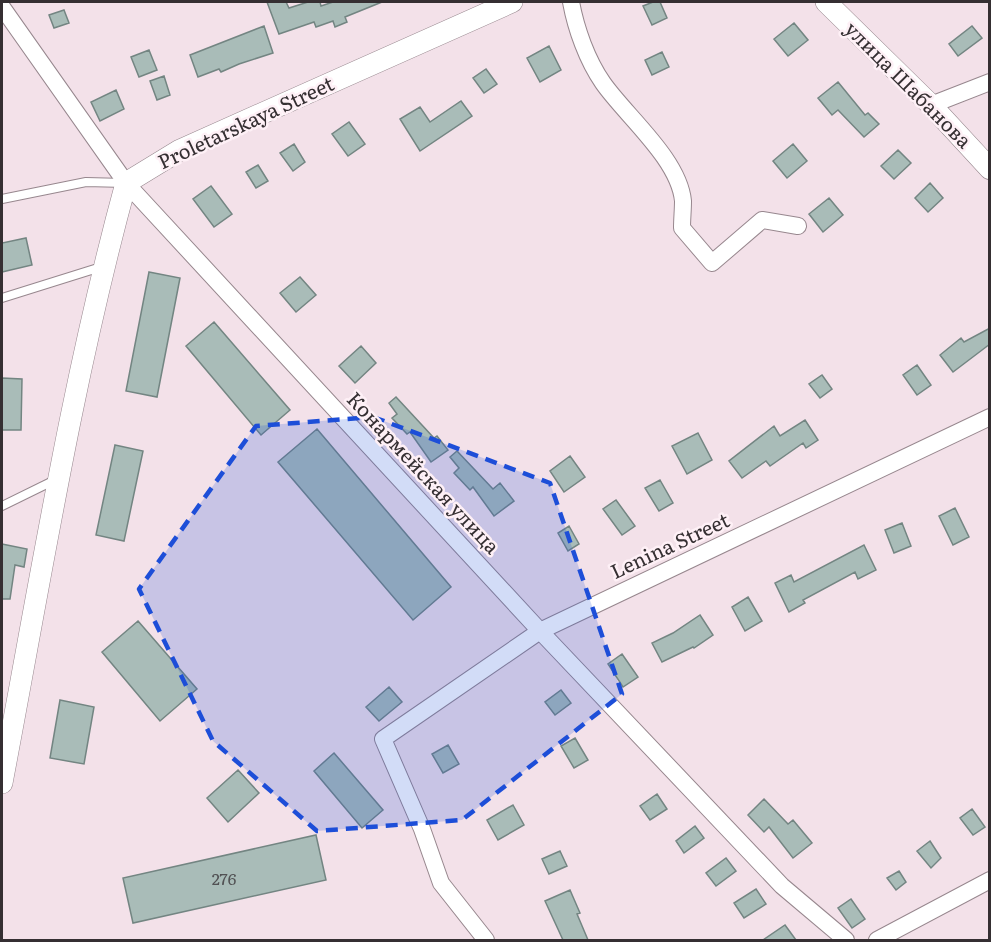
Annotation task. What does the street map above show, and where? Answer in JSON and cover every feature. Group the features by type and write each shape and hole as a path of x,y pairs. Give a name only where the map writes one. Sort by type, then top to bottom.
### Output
{"street":[{"name":"Proletarskaya Street","path":"126,183 180,150 512,2"},
{"path":"571,2 587,52 603,82 645,130 675,175 683,199 682,228 712,263 762,220 798,226"},
{"name":"улица Шабанова","path":"826,2 931,105 990,168"},
{"name":"Конармейская улица","path":"2,7 126,183 540,631 782,886 846,940"},
{"path":"931,105 990,82"},
{"path":"2,783 103,266 126,183"},
{"name":"Lenina Street","path":"486,940 441,883 422,829 383,738 540,631 990,417"},
{"path":"877,940 990,880"}],"lane":[{"path":"2,199 86,182 126,183"},
{"path":"2,298 103,266"},
{"path":"2,506 60,478"}],"highlighted area":[{"path":"373,417 550,483 622,694 462,820 317,831 213,741 139,589 256,426"}],"building":[{"path":"267,2 286,2 289,8 308,2 320,2 321,6 333,2 382,2 345,17 347,22 335,27 333,21 316,27 314,22 279,34"},
{"path":"660,2 667,18 652,25 643,6"},
{"path":"64,10 69,23 54,28 49,15"},
{"path":"794,23 808,40 788,56 774,39"},
{"path":"264,26 273,53 221,72 219,69 198,77 190,55"},
{"path":"972,26 982,38 958,56 949,44"},
{"path":"549,46 561,70 540,82 527,58"},
{"path":"149,50 157,70 139,77 131,57"},
{"path":"662,52 669,67 652,75 645,60"},
{"path":"486,69 497,84 484,93 473,78"},
{"path":"164,76 170,95 157,100 150,81"},
{"path":"838,82 865,115 868,113 879,124 864,137 838,110 832,115 818,98"},
{"path":"116,90 124,109 100,121 91,102"},
{"path":"461,101 472,116 420,151 400,119 420,107 430,122"},
{"path":"349,122 365,144 348,156 332,134"},
{"path":"294,144 305,162 293,171 280,153"},
{"path":"793,144 807,161 787,178 773,161"},
{"path":"898,150 911,163 894,179 881,166"},
{"path":"258,165 268,181 256,188 246,172"},
{"path":"930,183 943,198 928,212 915,198"},
{"path":"211,186 232,214 214,227 193,199"},
{"path":"829,198 843,215 823,232 809,214"},
{"path":"26,238 32,265 2,272 2,243"},
{"path":"149,272 180,278 157,397 126,391"},
{"path":"300,277 316,295 296,312 280,293"},
{"path":"214,322 290,410 261,435 186,346"},
{"path":"990,328 990,344 953,372 940,355 961,338 964,342"},
{"path":"361,346 376,363 355,383 339,366"},
{"path":"917,365 931,385 917,395 903,375"},
{"path":"822,375 832,389 820,398 809,384"},
{"path":"2,378 22,379 21,430 2,430"},
{"path":"396,397 434,438 437,436 448,450 431,462 410,432 407,434 392,418 397,414 389,403"},
{"path":"805,420 818,440 806,448 803,443 770,466 766,461 742,478 729,461 774,426 780,436"},
{"path":"317,429 451,587 413,620 278,462"},
{"path":"698,433 712,460 687,474 672,446"},
{"path":"115,445 143,451 124,541 96,535"},
{"path":"457,451 493,489 500,483 514,501 494,516 473,487 470,490 454,473 459,468 450,457"},
{"path":"570,456 585,477 564,492 550,471"},
{"path":"660,480 673,503 659,511 645,488"},
{"path":"616,500 635,526 622,535 603,509"},
{"path":"955,508 969,537 953,545 939,516"},
{"path":"902,523 911,546 894,553 885,530"},
{"path":"569,526 579,544 568,551 558,533"},
{"path":"2,544 27,549 24,567 15,565 10,599 2,599"},
{"path":"864,545 876,570 858,579 855,572 803,600 805,603 789,612 775,583 791,575 794,582"},
{"path":"748,597 762,621 745,631 732,607"},
{"path":"700,615 713,635 694,648 662,662 652,643 673,633"},
{"path":"138,621 197,689 160,721 102,652"},
{"path":"622,654 638,677 623,687 608,664"},
{"path":"389,687 402,702 379,721 366,707"},
{"path":"561,690 571,703 555,715 545,702"},
{"path":"60,700 94,707 84,764 50,758"},
{"path":"575,738 588,760 574,768 561,746"},
{"path":"448,745 459,764 443,773 432,754"},
{"path":"334,753 383,810 362,828 314,771"},
{"path":"238,770 259,793 228,822 207,798"},
{"path":"657,794 667,809 650,820 640,806"},
{"path":"764,799 788,824 793,820 812,843 793,858 769,827 764,832 748,815"},
{"path":"513,805 524,825 498,840 487,820"},
{"path":"972,809 985,827 973,835 960,818"},
{"path":"695,826 704,838 684,853 676,841"},
{"path":"316,835 326,880 133,923 123,878"},
{"path":"930,841 941,858 931,868 917,851"},
{"path":"560,851 567,866 549,874 542,859"},
{"path":"726,858 736,871 716,886 706,873"},
{"path":"899,871 906,882 896,890 887,878"},
{"path":"756,889 766,904 744,918 734,903"},
{"path":"570,890 588,940 563,940 545,901"},
{"path":"851,899 865,919 852,928 838,908"},
{"path":"785,925 796,940 763,940"}]}
